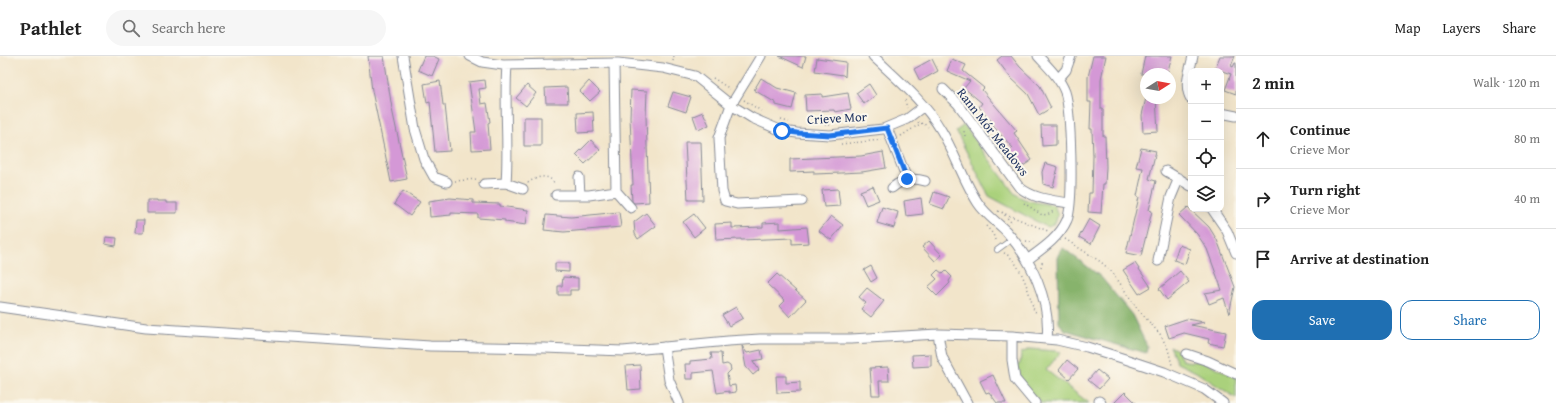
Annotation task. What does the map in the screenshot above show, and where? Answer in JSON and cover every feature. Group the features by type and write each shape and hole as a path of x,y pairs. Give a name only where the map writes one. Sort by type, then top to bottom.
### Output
{"street":[{"path":"403,56 415,129 424,159 434,177 447,182"},
{"name":"Crieve Mor","path":"470,56 482,62 507,65 568,60 663,68 695,76 731,105 752,118 782,131 797,133 830,135 887,128 907,119 924,106"},
{"path":"761,56 731,105 719,138 722,191 725,201 737,204 802,200"},
{"path":"873,56 924,106 941,130 978,204 1012,239 1027,260 1039,285 1047,316 1047,339"},
{"path":"1027,260 1059,234 1067,219 1065,202 1071,165 1069,113 1065,93 1058,79 1038,56"},
{"path":"1058,79 1066,70 1071,56"},
{"path":"1190,68 1193,56"},
{"path":"614,63 616,191 631,208"},
{"path":"506,183 508,154 505,90 507,65"},
{"path":"1188,79 1188,93"},
{"name":"Rann Mór Meadows","path":"943,89 958,104 1019,187 1033,196 1042,199 1065,202"},
{"path":"1224,114 1236,116"},
{"path":"887,128 907,179"},
{"path":"1166,171 1188,184"},
{"path":"579,177 580,195"},
{"path":"1158,261 1171,197 1179,178"},
{"path":"892,188 896,184 907,179 919,179 925,181"},
{"path":"484,184 506,183 523,189"},
{"path":"556,195 589,195 616,191"},
{"path":"1214,212 1227,231 1236,253"},
{"path":"0,307 146,328 430,346 623,351 736,340 851,339 938,334 1012,336 1047,339 1087,347 1174,376 1204,389 1222,403"},
{"path":"938,334 942,357 967,403"},
{"path":"1012,336 1012,360 1015,379 1035,403"},
{"path":"664,347 669,380 679,403"},
{"path":"1187,354 1208,361 1236,374"}],"lane":[{"path":"997,250 1012,239"}],"path":[{"path":"669,60 673,61 674,56"},
{"path":"713,78 767,114"},
{"path":"779,119 792,123"},
{"path":"825,125 836,124"},
{"path":"523,189 533,179 546,177 554,183 556,195"},
{"path":"447,182 481,178 484,184"},
{"path":"1024,203 1042,215 1048,214 1065,202"},
{"path":"994,208 1046,231 1054,230 1101,262 1113,273 1136,307 1160,334 1168,349 1174,376"},
{"path":"1002,212 1015,226"},
{"path":"983,223 993,234 997,250 1013,259 1026,286 1034,311 1047,316"},
{"path":"1022,236 1030,243 1038,243"},
{"path":"1042,269 1043,260 1048,256"}],"green space":[{"path":"964,125 1014,193 1028,200 1054,205 1058,215 1055,223 1049,227 1043,225 989,196 956,131"},
{"path":"1063,248 1101,277 1132,315 1147,346 1146,353 1065,330 1059,323 1058,255"},
{"path":"1170,346 1177,350 1182,360 1207,363 1236,378 1236,398 1196,372 1177,363"},
{"path":"1030,349 1061,352 1046,370 1089,403 1041,403 1023,382 1018,372 1017,365 1020,364 1021,353"}],"building":[{"path":"368,56 384,56 392,109 407,179 391,182 372,91"},
{"path":"424,56 433,56 439,59 432,76 418,70"},
{"path":"779,56 806,56 803,67"},
{"path":"1002,56 1011,56 1040,86 1051,108 1039,115 1028,94 1010,77 997,60"},
{"path":"1093,56 1106,56 1101,79 1101,109 1103,109 1103,136 1105,136 1106,167 1101,213 1088,212 1089,193 1092,193 1093,156 1092,129 1090,129 1091,102 1088,102 1088,77"},
{"path":"1145,56 1172,56 1169,68 1142,68"},
{"path":"1220,56 1235,56 1231,66 1233,67 1236,63 1236,94 1225,90 1231,74 1224,72 1224,68 1215,68"},
{"path":"817,58 846,62 845,77 843,75 815,71"},
{"path":"932,59 938,71 920,81 914,69"},
{"path":"952,59 966,65 963,71 984,88 982,90 1017,131 1014,133 1032,160 1020,168 1009,151 1013,148 992,125 994,124 979,107 982,103 964,88 970,81 947,71"},
{"path":"761,78 777,88 796,93 792,109 776,105 776,103 754,90"},
{"path":"485,80 486,88 479,89 481,104 487,103 490,122 488,123 490,149 472,150 471,132 476,132 469,82"},
{"path":"440,81 443,105 445,105 450,151 435,152 430,102 427,103 424,84"},
{"path":"589,81 600,92 590,101 580,91"},
{"path":"869,84 876,95 864,104 856,93"},
{"path":"527,85 536,93 526,106 516,98"},
{"path":"567,87 568,103 546,103 545,88"},
{"path":"631,90 647,91 646,117 649,202 634,203 632,201 631,185 633,185 630,117"},
{"path":"673,92 691,97 686,112 668,106"},
{"path":"848,93 851,109 835,112 834,110 806,111 805,95 822,94 822,97"},
{"path":"1145,104 1156,104 1158,131 1143,132 1142,115"},
{"path":"593,112 594,132 578,133 577,113"},
{"path":"703,112 709,125 698,130 693,116"},
{"path":"524,117 541,117 541,146 524,146"},
{"path":"1041,125 1056,125 1056,145 1042,146"},
{"path":"591,140 600,150 585,164 576,155"},
{"path":"685,142 701,142 703,200 688,200"},
{"path":"1141,148 1156,151 1149,179 1156,181 1149,210 1152,211 1141,256 1126,253 1139,197 1137,196 1143,168 1136,167"},
{"path":"883,152 886,168 862,172 841,173 814,174 814,171 790,172 790,159 861,156"},
{"path":"1045,163 1058,167 1053,187 1043,184 1042,172"},
{"path":"873,186 879,200 866,205 860,191"},
{"path":"838,189 840,206 824,207 822,190"},
{"path":"403,191 420,202 410,216 394,204"},
{"path":"934,192 949,197 944,209 930,204"},
{"path":"450,198 473,200 473,203 500,204 500,206 528,210 526,225 505,222 505,220 478,218 478,214 451,213 451,215 430,217 429,201"},
{"path":"921,198 923,214 906,216 904,201"},
{"path":"147,200 177,203 177,213 147,213"},
{"path":"882,207 898,212 894,228 877,223"},
{"path":"1188,207 1188,212 1193,212 1209,227 1217,240 1235,287 1229,314 1224,298 1209,304 1205,293 1222,290 1207,249 1197,234 1179,215"},
{"path":"619,212 621,227 564,232 544,230 546,215 571,217"},
{"path":"646,213 656,226 638,239 635,234 634,222"},
{"path":"694,214 705,228 694,237 683,222"},
{"path":"831,216 843,225 831,240 819,231"},
{"path":"1089,219 1100,226 1091,244 1079,237"},
{"path":"136,220 144,220 143,233 135,233"},
{"path":"780,222 780,229 807,227 809,243 792,244 792,238 716,240 715,224 732,223 732,228 763,227 763,223"},
{"path":"106,237 117,238 116,246 105,244"},
{"path":"929,241 942,255 935,261 922,247"},
{"path":"1179,245 1190,249 1185,264 1174,260"},
{"path":"555,263 569,263 569,272 555,271"},
{"path":"1135,263 1151,287 1139,294 1123,270"},
{"path":"871,266 877,278 871,282 864,270"},
{"path":"938,270 943,274 946,271 952,277 949,281 950,283 937,296 928,287 937,279 933,275"},
{"path":"1180,271 1189,282 1167,300 1159,289"},
{"path":"777,274 806,300 790,317 780,306 785,301 767,284"},
{"path":"563,277 578,278 578,290 570,290 570,295 558,295 558,286 562,286"},
{"path":"867,288 884,301 871,317 861,309 866,303 859,297"},
{"path":"736,307 743,318 729,326 722,315"},
{"path":"1186,319 1204,322 1191,325 1226,332 1223,346 1208,343 1209,339 1184,333 1169,338 1165,326"},
{"path":"742,346 747,353 761,350 763,359 753,361 759,370 753,375 746,367"},
{"path":"711,353 721,353 722,365 727,364 730,366 731,370 727,374 729,386 735,385 736,392 729,393 729,391 717,393 713,371 693,373 693,379 686,379 685,364 690,364 690,361 712,359"},
{"path":"931,354 931,366 913,367 912,355"},
{"path":"1067,360 1078,369 1069,379 1059,370"},
{"path":"640,365 641,389 628,390 626,366"},
{"path":"888,367 889,381 879,381 880,395 872,395 870,368"},
{"path":"1097,370 1108,379 1099,389 1088,380"},
{"path":"993,375 1006,403 997,403 989,392 986,393 980,381"},
{"path":"776,376 786,376 786,383 800,382 800,392 777,393"},
{"path":"1125,392 1136,403 1114,403"}],"route":[{"path":"782,131 830,135 887,128 907,179"}]}
